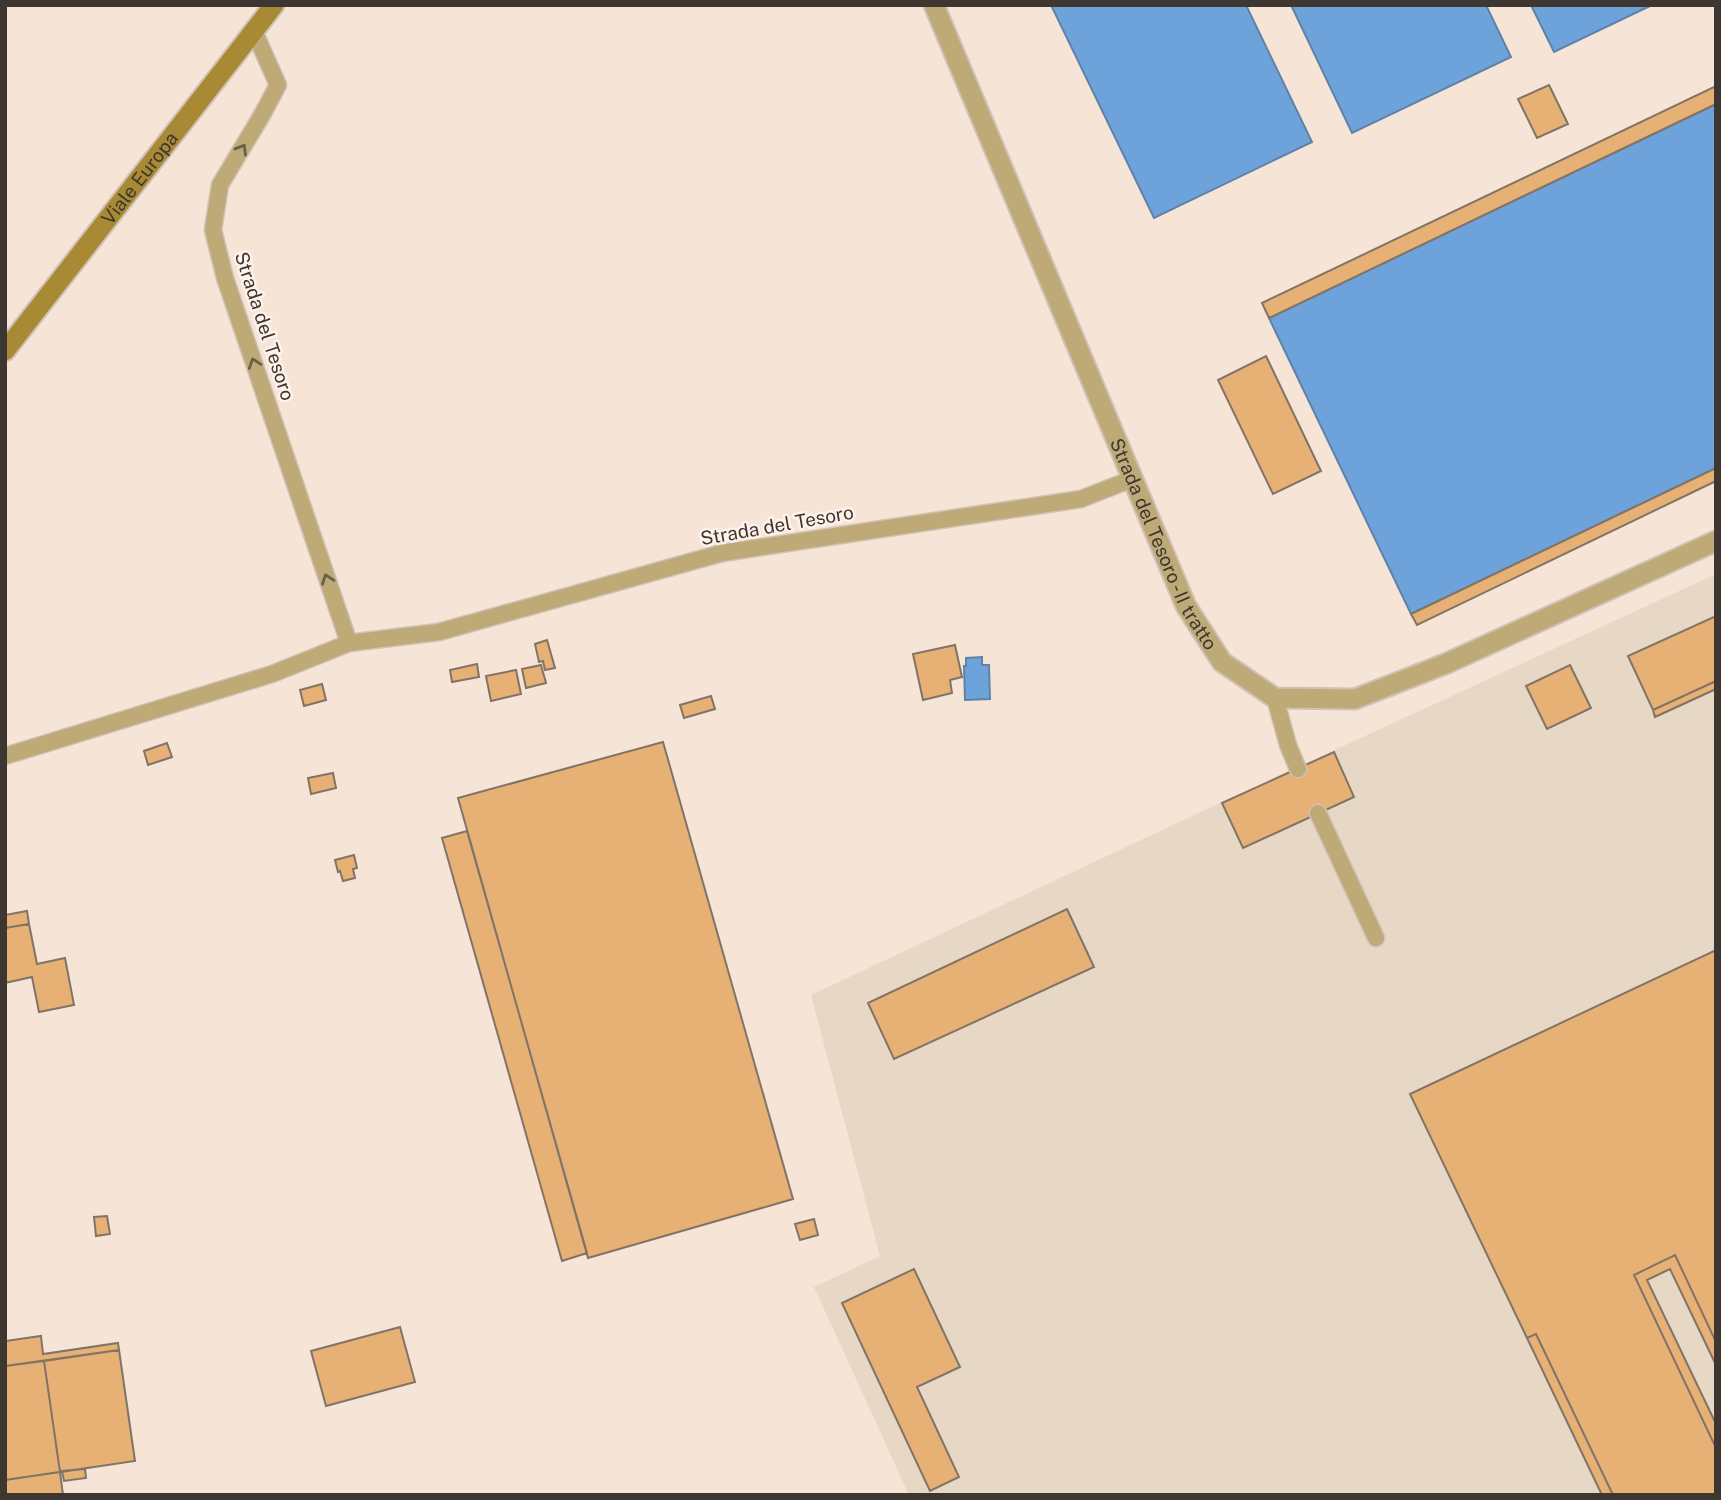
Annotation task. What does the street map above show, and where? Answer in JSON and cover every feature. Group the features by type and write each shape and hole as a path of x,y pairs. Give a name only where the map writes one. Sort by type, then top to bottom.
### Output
{"main road":[{"name":"Viale Europa","path":"5,351 274,5"}],"street":[{"name":"Strada del Tesoro - II tratto","path":"934,5 1186,606 1222,662 1275,698"},
{"path":"1275,698 1355,699 1445,664 1716,541"}],"lane":[{"name":"Strada del Tesoro","path":"254,31 278,85 220,185 214,230 226,278 349,643"},
{"name":"Strada del Tesoro","path":"5,756 272,674 349,643 439,632 722,553 1081,499 1132,479"},
{"path":"1275,698 1288,745 1298,769"},
{"path":"1318,813 1376,938"}],"shaded area":[{"path":"1716,574 1716,1495 909,1495 814,1287 880,1256 811,995"}],"water":[{"path":"1051,5 1246,5 1312,142 1154,218"},
{"path":"1291,5 1486,5 1511,57 1352,133"},
{"path":"1531,5 1652,5 1554,52"},
{"path":"1716,104 1716,468 1411,614 1269,318"},
{"path":"982,657 982,665 989,665 990,699 965,700 966,658"}],"building":[{"path":"1549,85 1568,124 1537,138 1518,99"},
{"path":"1716,86 1716,104 1269,318 1262,303"},
{"path":"1266,356 1321,471 1273,494 1218,380"},
{"path":"1716,468 1716,481 1417,625 1411,614"},
{"path":"1716,616 1716,681 1653,710 1628,656"},
{"path":"547,640 555,668 545,670 543,661 539,662 535,644"},
{"path":"955,645 962,677 950,680 952,693 923,700 913,654"},
{"path":"477,664 479,677 452,682 450,670"},
{"path":"541,665 546,683 526,688 522,669"},
{"path":"1570,665 1591,708 1547,729 1526,686"},
{"path":"516,670 521,694 491,701 486,676"},
{"path":"1716,681 1716,689 1655,717 1653,710"},
{"path":"322,684 326,700 304,706 300,690"},
{"path":"711,696 715,709 684,718 680,705"},
{"path":"663,742 793,1199 588,1258 458,798"},
{"path":"167,743 172,757 148,765 144,751"},
{"path":"1334,752 1354,797 1243,848 1222,803"},
{"path":"333,773 336,788 311,794 308,778"},
{"path":"467,831 587,1253 562,1261 442,838"},
{"path":"354,855 357,868 353,869 355,878 343,881 335,860"},
{"path":"1067,909 1094,967 894,1059 868,1003"},
{"path":"27,911 29,924 5,928 5,915"},
{"path":"29,924 37,964 65,958 74,1005 39,1012 32,977 5,983 5,928"},
{"path":"1716,950 1716,1342 1675,1255 1634,1275 1716,1448 1716,1495 1613,1495 1536,1334 1527,1338 1410,1094"},
{"path":"107,1216 110,1234 96,1236 94,1217"},
{"path":"814,1219 818,1235 800,1240 795,1224"},
{"path":"1675,1255 1716,1342 1716,1365 1670,1269 1647,1280 1716,1424 1716,1448 1634,1275"},
{"path":"914,1269 960,1367 917,1387 959,1477 930,1491 842,1303"},
{"path":"400,1327 415,1382 326,1406 311,1351"},
{"path":"1536,1334 1613,1495 1602,1495 1527,1338"},
{"path":"41,1336 43,1354 118,1343 119,1350 5,1366 5,1341"},
{"path":"119,1350 135,1461 60,1472 44,1361"},
{"path":"44,1361 60,1472 5,1480 5,1366"},
{"path":"85,1469 86,1478 64,1481 62,1471"},
{"path":"60,1472 63,1495 5,1495 5,1480"}]}
